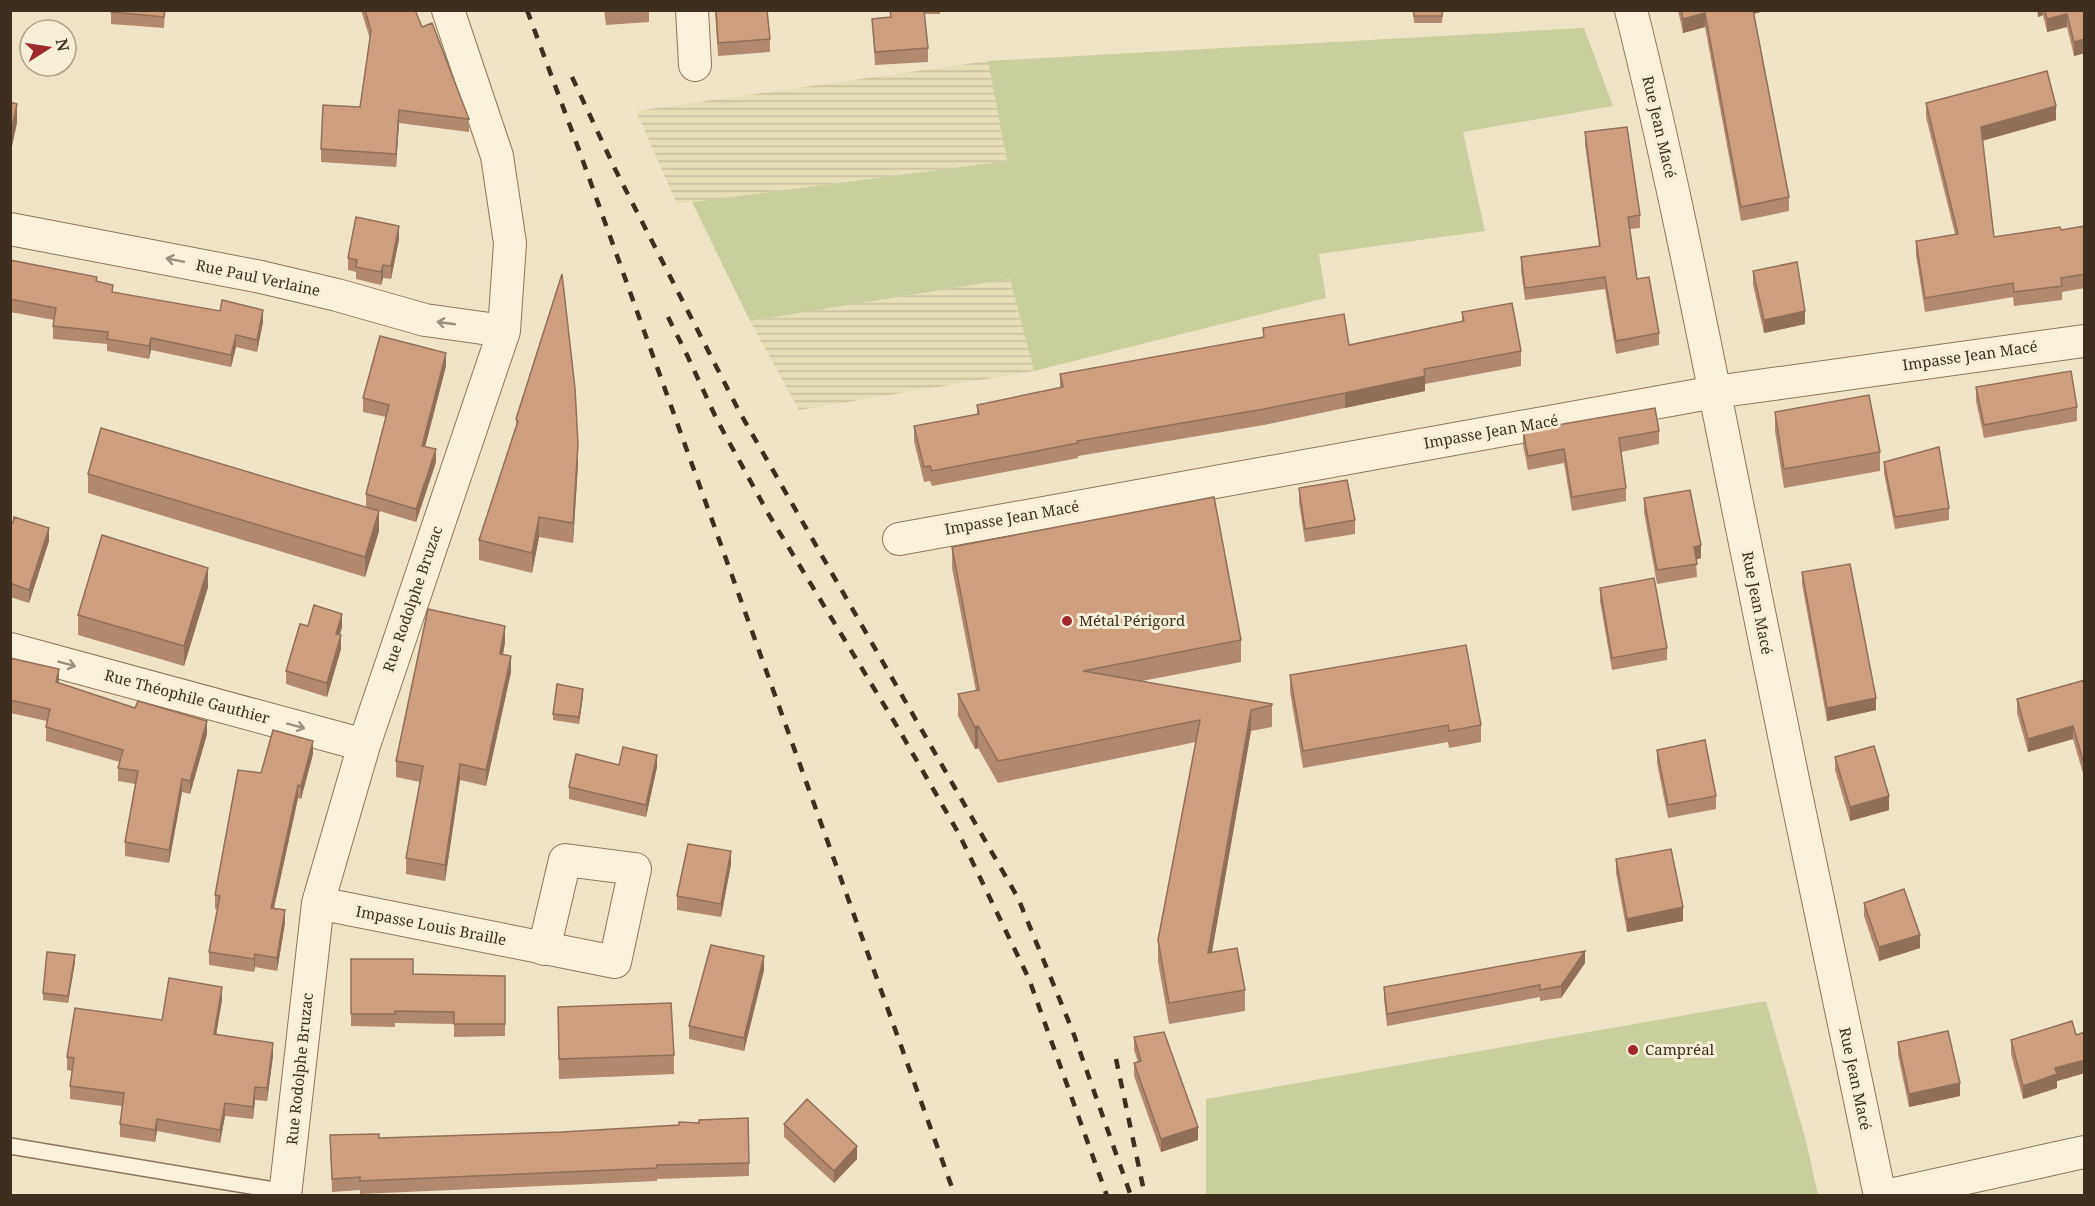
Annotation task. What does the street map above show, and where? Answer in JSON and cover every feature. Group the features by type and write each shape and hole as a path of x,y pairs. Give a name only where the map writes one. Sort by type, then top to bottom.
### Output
{"street":[{"name":"Rue Rodolphe Bruzac","path":"286,1194 318,903 364,745 504,331 510,243 497,156 448,10"},
{"path":"692,10 695,65"},
{"name":"Rue Jean Macé","path":"1631,10 1660,126 1818,908 1880,1196"},
{"name":"Rue Paul Verlaine","path":"10,229 261,277 337,295 425,320 504,331"},
{"name":"Impasse Jean Macé","path":"899,539 1715,392 2085,340"},
{"name":"Rue Théophile Gauthier","path":"10,649 364,745"},
{"name":"Impasse Louis Braille","path":"318,903 544,949"},
{"path":"1885,1196 2085,1152"}],"lane":[{"path":"10,1146 286,1194"}],"shaded area":[{"path":"988,61 1007,161 677,204 636,111"},
{"path":"1010,279 1034,371 799,410 750,321"}],"green space":[{"path":"1584,28 1613,106 1463,132 1485,231 1319,254 1326,298 1034,371 1010,279 750,321 692,202 1007,161 988,61"},
{"name":"Campréal","path":"1766,1001 1806,1141 1818,1195 1206,1195 1206,1099"}],"building":[{"path":"111,10 165,10 164,17 111,12"},
{"path":"365,10 415,10 422,27 432,23 469,119 399,110 396,154 321,149 323,105 360,107 371,31"},
{"path":"716,10 767,10 770,39 718,43"},
{"path":"890,10 924,10 928,48 875,52 872,19 891,17"},
{"path":"1413,10 1443,10 1442,16 1414,16"},
{"path":"1681,10 1753,10 1789,197 1741,207 1705,13 1683,19"},
{"path":"2045,10 2085,10 2085,39 2074,42 2067,14 2047,19"},
{"path":"2047,71 2056,106 1981,127 1994,237 2060,227 2061,230 2085,226 2085,274 2061,278 2062,286 2014,292 2013,283 1925,298 1916,241 1958,234 1926,103"},
{"path":"10,102 17,104 10,137"},
{"path":"1627,127 1640,215 1628,217 1637,279 1649,277 1659,333 1616,341 1605,277 1525,288 1521,257 1600,246 1585,132"},
{"path":"356,217 399,226 391,266 383,265 381,272 356,267 357,260 348,258"},
{"path":"10,260 97,277 96,281 113,285 112,292 220,311 222,300 263,310 257,340 236,335 231,355 151,338 149,346 107,339 108,332 53,326 56,308 10,299"},
{"path":"1797,262 1805,311 1764,320 1753,271"},
{"path":"562,274 575,388 578,444 573,523 539,517 532,553 479,540"},
{"path":"1512,303 1521,351 1424,369 1425,376 1345,393 1077,441 1078,443 932,471 930,466 924,467 914,426 979,414 977,405 1063,387 1060,374 1264,337 1263,328 1344,314 1349,345 1464,321 1462,312"},
{"path":"380,336 446,353 422,446 436,449 416,509 366,494 389,405 363,398"},
{"path":"2071,371 2077,407 1984,425 1976,387"},
{"path":"1869,395 1880,452 1784,469 1775,412"},
{"path":"1655,408 1659,431 1619,438 1626,488 1572,497 1564,449 1528,456 1523,431"},
{"path":"101,428 379,511 365,557 88,474"},
{"path":"1939,447 1949,508 1895,517 1884,462"},
{"path":"1347,480 1355,520 1305,529 1299,488"},
{"path":"1690,490 1701,545 1694,547 1697,564 1657,570 1644,498"},
{"path":"1214,497 1241,640 1083,671 1272,704 1251,710 1208,953 1237,948 1245,990 1169,1003 1158,940 1200,720 998,761 978,726 975,727 958,694 979,690 952,547"},
{"path":"14,517 49,528 29,590 10,583 10,523 13,523"},
{"path":"102,535 208,568 184,646 78,615"},
{"path":"1850,564 1876,698 1827,708 1802,572"},
{"path":"1654,578 1667,648 1612,658 1600,588"},
{"path":"314,605 342,614 336,634 341,635 327,683 286,671 300,624 308,626"},
{"path":"428,609 505,626 500,654 511,656 486,770 460,764 445,865 406,858 423,766 396,761"},
{"path":"1466,645 1481,725 1449,731 1448,725 1303,751 1290,675"},
{"path":"10,658 59,669 56,682 135,708 138,701 207,721 190,781 182,779 169,850 125,842 138,771 118,768 123,750 46,727 50,709 10,700"},
{"path":"2085,680 2085,767 2073,726 2028,739 2017,699"},
{"path":"557,684 583,689 579,717 553,714"},
{"path":"273,730 313,741 301,786 298,785 271,908 285,910 277,958 255,954 254,959 209,952 220,896 215,895 238,770 261,773"},
{"path":"1705,740 1716,796 1668,805 1657,750"},
{"path":"1874,746 1889,796 1850,807 1835,757"},
{"path":"623,747 657,755 646,805 569,787 576,754 619,765"},
{"path":"688,844 731,851 721,904 677,896"},
{"path":"1671,849 1683,907 1627,919 1616,859"},
{"path":"1904,889 1920,935 1879,947 1864,903"},
{"path":"711,945 764,956 744,1038 689,1026"},
{"path":"1585,951 1561,986 1540,990 1540,985 1387,1014 1384,987"},
{"path":"47,952 75,955 68,996 43,993"},
{"path":"351,959 413,959 413,974 505,976 505,1024 454,1024 454,1012 395,1011 395,1014 351,1014"},
{"path":"169,978 222,987 214,1034 273,1043 267,1088 255,1087 253,1107 225,1103 220,1130 157,1119 155,1130 120,1124 124,1093 70,1086 74,1058 67,1057 75,1008 162,1020"},
{"path":"671,1003 674,1055 559,1059 558,1007"},
{"path":"2072,1021 2076,1035 2085,1032 2085,1060 2055,1068 2057,1074 2023,1086 2011,1040"},
{"path":"1948,1031 1960,1083 1909,1094 1898,1042"},
{"path":"1164,1032 1198,1127 1161,1139 1134,1063 1141,1061 1134,1037"},
{"path":"807,1099 857,1146 834,1171 784,1124"},
{"path":"748,1118 749,1163 657,1165 657,1168 360,1181 360,1177 332,1179 330,1135 379,1134 379,1138 562,1132 679,1125 679,1122 699,1123 699,1120"}],"railway":[{"path":"527,10 955,1196"},
{"path":"572,77 615,169 739,411 1018,898 1073,1032 1131,1196"},
{"path":"668,317 717,420 769,515 898,728 959,834 1029,979 1107,1196"},
{"path":"1116,1059 1145,1196"}],"place":[{"name":"Métal Périgord","path":"1067,621"},
{"name":"Campréal","path":"1633,1050"}]}
